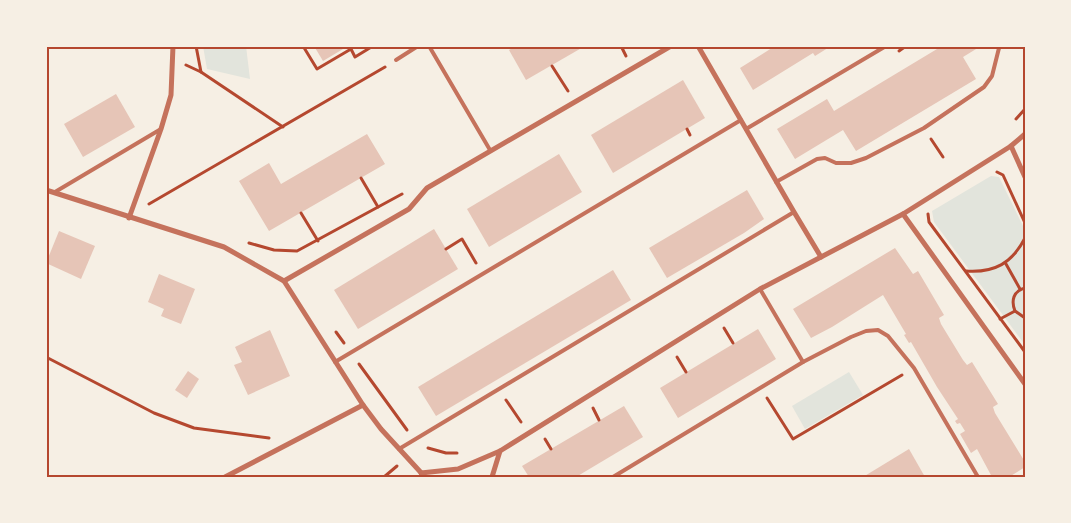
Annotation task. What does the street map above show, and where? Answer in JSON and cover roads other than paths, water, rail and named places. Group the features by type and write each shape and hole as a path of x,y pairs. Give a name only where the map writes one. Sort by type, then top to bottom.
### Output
{"street":[{"path":"129,218 161,129 171,95 174,60 173,46"},
{"path":"284,281 409,208 427,188 671,46"},
{"path":"698,46 821,256"},
{"path":"46,190 224,247 284,281 363,405 423,475 458,469 500,451 760,289 904,214 1011,146 1025,134"},
{"path":"1011,146 1025,177"},
{"path":"904,214 1025,384"},
{"path":"226,477 363,405"},
{"path":"492,477 500,451"}],"lane":[{"path":"396,60 418,46"},
{"path":"429,46 490,150"},
{"path":"746,129 886,46"},
{"path":"776,182 817,159 825,158 836,163 851,163 866,158 924,128 984,87 992,76 1002,46"},
{"path":"335,362 741,120"},
{"path":"55,192 161,129"},
{"path":"399,449 794,212"},
{"path":"760,289 803,362"},
{"path":"613,477 803,362 851,337 866,331 878,330 888,336 914,368 978,477"}]}
